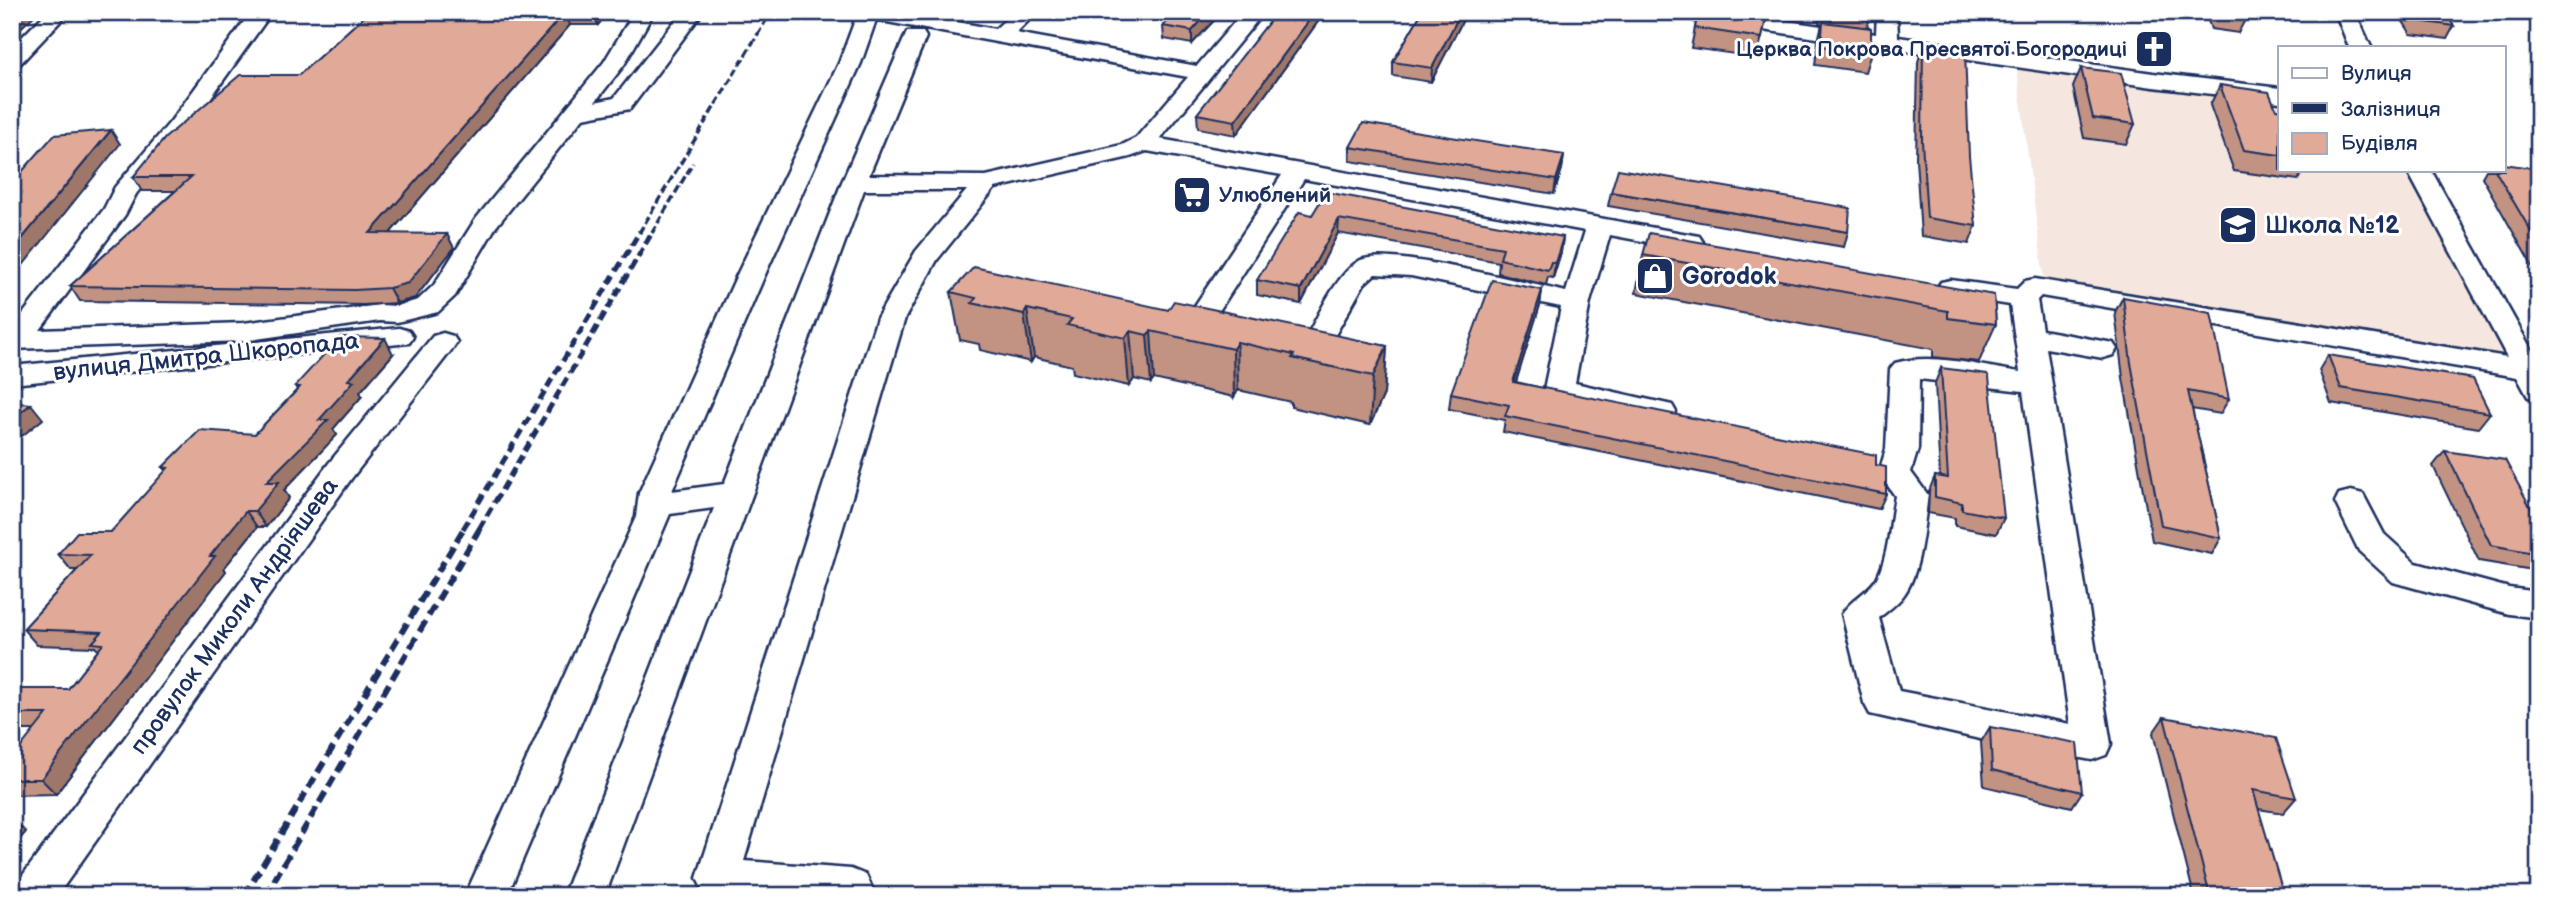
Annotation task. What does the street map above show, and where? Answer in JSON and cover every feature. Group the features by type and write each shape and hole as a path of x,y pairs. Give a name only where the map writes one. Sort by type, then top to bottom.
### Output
{"street":[{"path":"12,59 59,12"},
{"path":"15,340 116,210 124,192 179,126 262,12"},
{"path":"15,340 243,332 380,313 397,314 428,306 445,290 484,225 613,65 644,12"},
{"path":"575,112 622,104 693,12"},
{"path":"486,896 653,517 655,493 750,277 850,63 868,12 1202,73"},
{"path":"1000,35 1027,12"},
{"path":"854,182 986,183 1130,150 1144,143 1254,12"},
{"path":"1680,12 2278,96"},
{"path":"1887,12 1887,41"},
{"path":"2345,12 2360,46"},
{"path":"584,896 854,182 915,37"},
{"path":"1144,143 1720,247"},
{"path":"1154,331 1167,333 1211,325 1297,171"},
{"path":"2420,172 2533,380"},
{"path":"849,896 851,888 718,878 891,318 925,257 986,183"},
{"path":"1600,226 1576,302 1559,389 1694,419"},
{"path":"1316,345 1353,280 1369,266 1411,268 1576,302"},
{"path":"1921,283 2023,298"},
{"path":"2023,298 2035,287 2533,380"},
{"path":"2023,298 2038,384 2092,744 1993,727 1883,703 1860,614 1892,587 1912,495 1884,460 1902,449 1905,369 1941,370 2038,384"},
{"path":"2029,335 2103,349"},
{"name":"вулиця Дмитра Шкоропада","path":"12,375 399,337"},
{"name":"провулок Миколи Андріяшева","path":"32,896 340,471 443,342"},
{"path":"654,505 736,494"},
{"path":"2351,502 2371,541 2405,573 2539,606"}],"shaded area":[{"name":"Школа №12","path":"2016,63 2278,99 2278,172 2413,172 2508,358 2044,280"}],"building":[{"path":"369,12 565,12 370,233 447,234 408,283 389,288 355,290 70,286 191,177 133,177 165,138 240,75 299,75"},
{"path":"1176,12 1209,12 1192,31 1163,26"},
{"path":"1277,12 1315,12 1235,121 1197,114"},
{"path":"1422,12 1461,12 1432,68 1393,62"},
{"path":"1698,12 1767,14 1762,38 1695,28"},
{"path":"1838,12 1870,12 1870,17"},
{"path":"2216,12 2242,12 2245,20 2217,16"},
{"path":"2413,12 2445,12 2454,26 2419,21"},
{"path":"1823,22 1871,28 1871,53 1821,46"},
{"path":"1923,45 1965,51 1969,156 1976,226 1927,218 1922,141"},
{"path":"2081,68 2121,73 2135,124 2093,118"},
{"path":"2220,85 2269,92 2278,110 2278,155 2244,150"},
{"path":"1363,123 1564,155 1556,180 1350,147"},
{"path":"111,130 12,251 12,183 54,135"},
{"path":"2506,164 2539,169 2539,245 2496,172 2506,172"},
{"path":"1618,169 1850,208 1848,232 1611,192"},
{"path":"1326,192 1563,237 1555,263 1551,262 1548,270 1500,259 1503,248 1339,219 1301,289 1257,280 1299,212 1312,215"},
{"path":"1649,233 1994,295 1996,324 1948,318 1948,311 1643,255"},
{"path":"974,267 1168,310 1174,301 1387,346 1373,376 1292,358 1294,355 1237,342 1233,349 1151,331 1147,335 1130,331 1125,338 1067,325 1072,319 1027,309 1024,314 972,303 976,298 951,292"},
{"path":"1492,280 1542,290 1513,382 1876,455 1876,465 1886,467 1886,494 1505,416 1509,405 1451,393"},
{"path":"2123,297 2211,313 2229,399 2188,391 2221,538 2161,525 2131,363"},
{"path":"340,337 385,338 348,380 354,381 319,420 328,420 266,482 279,482 255,511 246,511 210,556 215,556 41,779 12,779 12,758 47,714 12,714 12,689 68,689 103,644 92,643 102,632 23,629 91,555 58,554 77,532 111,532 168,468 163,467 200,430 255,434 300,387 295,386"},
{"path":"2328,355 2473,379 2490,413 2341,388"},
{"path":"1941,368 1987,374 1989,377 2004,518 1962,510 1962,503 1935,497 1935,476 1948,478"},
{"path":"12,402 31,404 12,419"},
{"path":"2445,451 2505,460 2539,523 2539,554 2491,545"},
{"path":"2164,717 2276,738 2296,798 2253,790 2284,896 2210,896"},
{"path":"1990,727 2077,743 2082,792 1992,770"}],"railway":[{"path":"639,233 771,12"},
{"path":"652,233 693,163"},
{"path":"463,529 640,231"},
{"path":"479,529 653,231"},
{"path":"244,896 464,528"},
{"path":"265,896 480,528"}],"place":[{"name":"Церква Покрова Пресвятої Богородиці","path":"2154,49"},
{"name":"Улюблений","path":"1192,195"},
{"name":"Школа №12","path":"2238,225"},
{"name":"Gorodok","path":"1655,276"}]}
